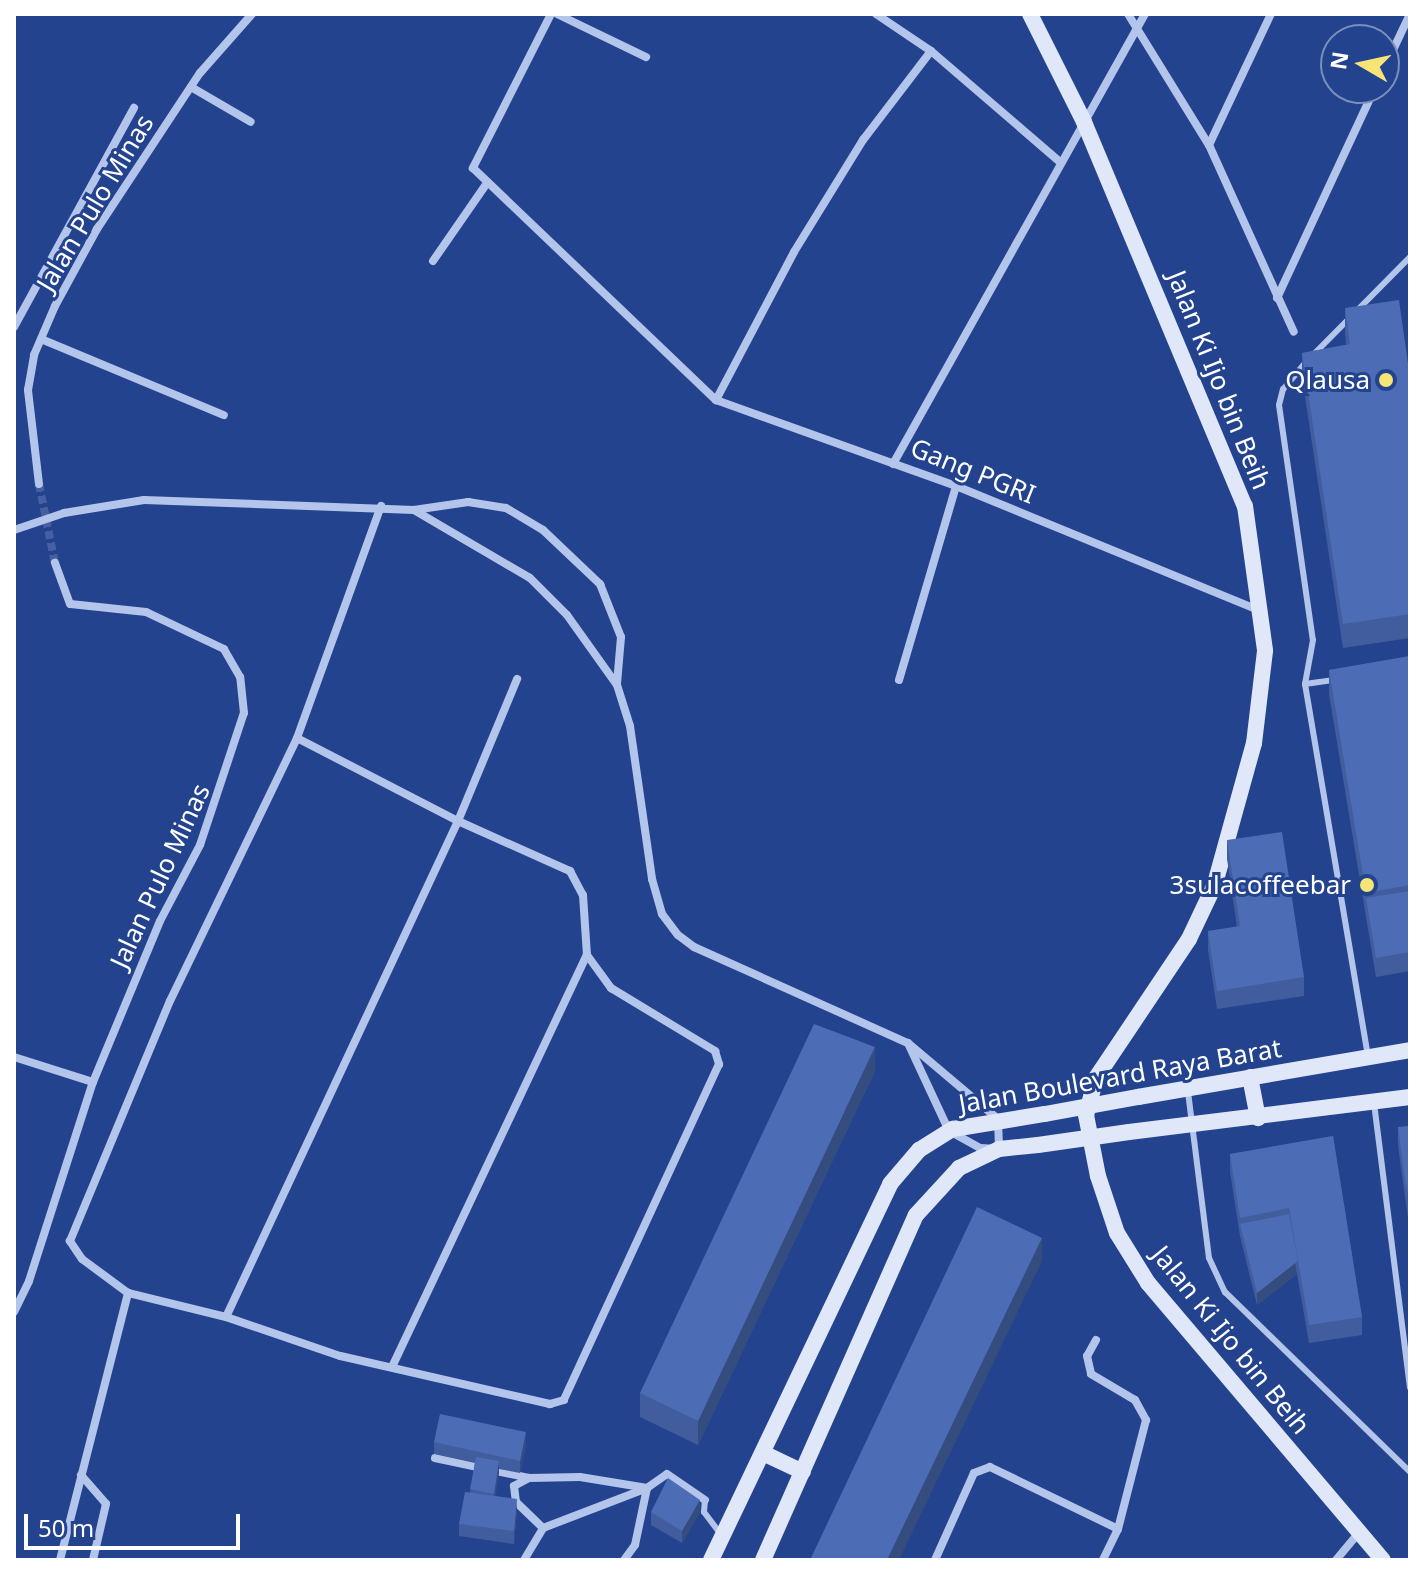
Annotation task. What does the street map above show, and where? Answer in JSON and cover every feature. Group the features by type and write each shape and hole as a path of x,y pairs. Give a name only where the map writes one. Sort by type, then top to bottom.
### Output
{"main road":[{"name":"Jalan Ki Ijo bin Beih","path":"1030,14 1084,122 1245,506 1263,612 1265,651 1254,743 1215,884 1189,939 1096,1078 1086,1115 1098,1176 1117,1233 1148,1283 1383,1560"},
{"name":"Jalan Boulevard Raya Barat","path":"711,1560 890,1184 919,1150 949,1131 998,1119 1045,1114 1410,1050"},
{"path":"1250,1077 1258,1118"},
{"name":"Jalan Boulevard Raya Barat","path":"763,1560 916,1215 959,1168 999,1149 1410,1097"},
{"path":"763,1453 803,1472"}],"street":[{"name":"Jalan Pulo Minas","path":"39,484 28,390 41,339 97,229 191,87 252,14"},
{"path":"551,14 475,158 473,168 716,400 893,464"},
{"path":"557,14 646,57"},
{"path":"876,14 931,51 1060,162"},
{"path":"1128,14 1136,33 1209,145 1294,332"},
{"name":"Gang PGRI","path":"1145,14 893,464 956,486 1263,612"},
{"path":"1209,145 1271,14"},
{"path":"1400,35 1410,14"},
{"path":"716,400 794,252 863,140 931,51"},
{"path":"191,87 251,122"},
{"path":"1277,298 1368,104"},
{"path":"14,327 134,108"},
{"path":"433,261 487,183"},
{"path":"41,339 224,415"},
{"path":"899,680 956,486"},
{"path":"14,530 64,513 144,500 381,506 414,510 468,502 506,508 569,550 600,584 621,637 617,685"},
{"path":"381,506 297,738 170,1001 70,1233 72,1249 128,1293 226,1317 340,1356 550,1404 564,1400 719,1064 706,1040 611,988 587,955"},
{"path":"414,510 530,578 567,615 617,685 630,726 652,879 662,914 678,935 694,947 908,1043 998,1119 999,1149 980,1148 949,1131 908,1043"},
{"name":"Jalan Pulo Minas","path":"14,1312 29,1281 93,1082 154,933 200,845 244,713 240,677 224,649 146,612 70,604 55,563"},
{"path":"226,1317 458,821 517,679"},
{"path":"297,738 458,821 570,871 583,895 587,955 392,1367"},
{"path":"14,1057 93,1082"},
{"path":"60,1560 128,1293"},
{"path":"1096,1340 1087,1356 1091,1374 1135,1400 1146,1420 1118,1529 1103,1560"},
{"path":"435,1458 529,1478 580,1477 647,1488"},
{"path":"935,1560 974,1473 990,1467 1118,1529"},
{"path":"524,1560 543,1528 647,1488 667,1474 705,1500"},
{"path":"81,1475 106,1504 93,1560"},
{"path":"529,1478 514,1486 516,1502 543,1528"},
{"path":"624,1560 635,1545 647,1488"},
{"path":"1336,1560 1359,1533"}],"lane":[{"path":"1368,1056 1305,684 1313,640 1279,405 1283,389 1410,257"},
{"path":"1305,684 1350,677"},
{"path":"1188,1088 1209,1258 1225,1292 1410,1472"},
{"path":"1374,1103 1410,1388"},
{"path":"705,1500 704,1512 723,1536"}],"building":[{"path":"1399,300 1410,378 1410,614 1343,624 1302,353 1350,344 1345,308"},
{"path":"1410,656 1410,885 1366,893 1329,670"},
{"path":"1282,832 1304,977 1217,991 1208,931 1240,926 1227,840"},
{"path":"1410,891 1410,952 1376,958 1366,898"},
{"path":"814,1024 875,1047 698,1421 640,1393"},
{"path":"1410,1126 1410,1181 1406,1182 1406,1188 1398,1127"},
{"path":"1333,1136 1362,1317 1309,1325 1289,1208 1240,1218 1230,1154"},
{"path":"1410,1181 1410,1209 1406,1182"},
{"path":"977,1207 1042,1238 887,1560 810,1560"},
{"path":"1289,1214 1298,1261 1257,1293 1240,1224"},
{"path":"440,1414 526,1432 520,1461 434,1442"},
{"path":"476,1457 499,1461 494,1494 470,1489"},
{"path":"668,1478 700,1500 682,1531 651,1512"},
{"path":"465,1492 517,1499 514,1531 459,1524"}],"tunnel":[{"path":"39,484 55,563"}],"place":[{"name":"Qlausa","path":"1386,380"},
{"name":"3sulacoffeebar","path":"1367,885"}]}
